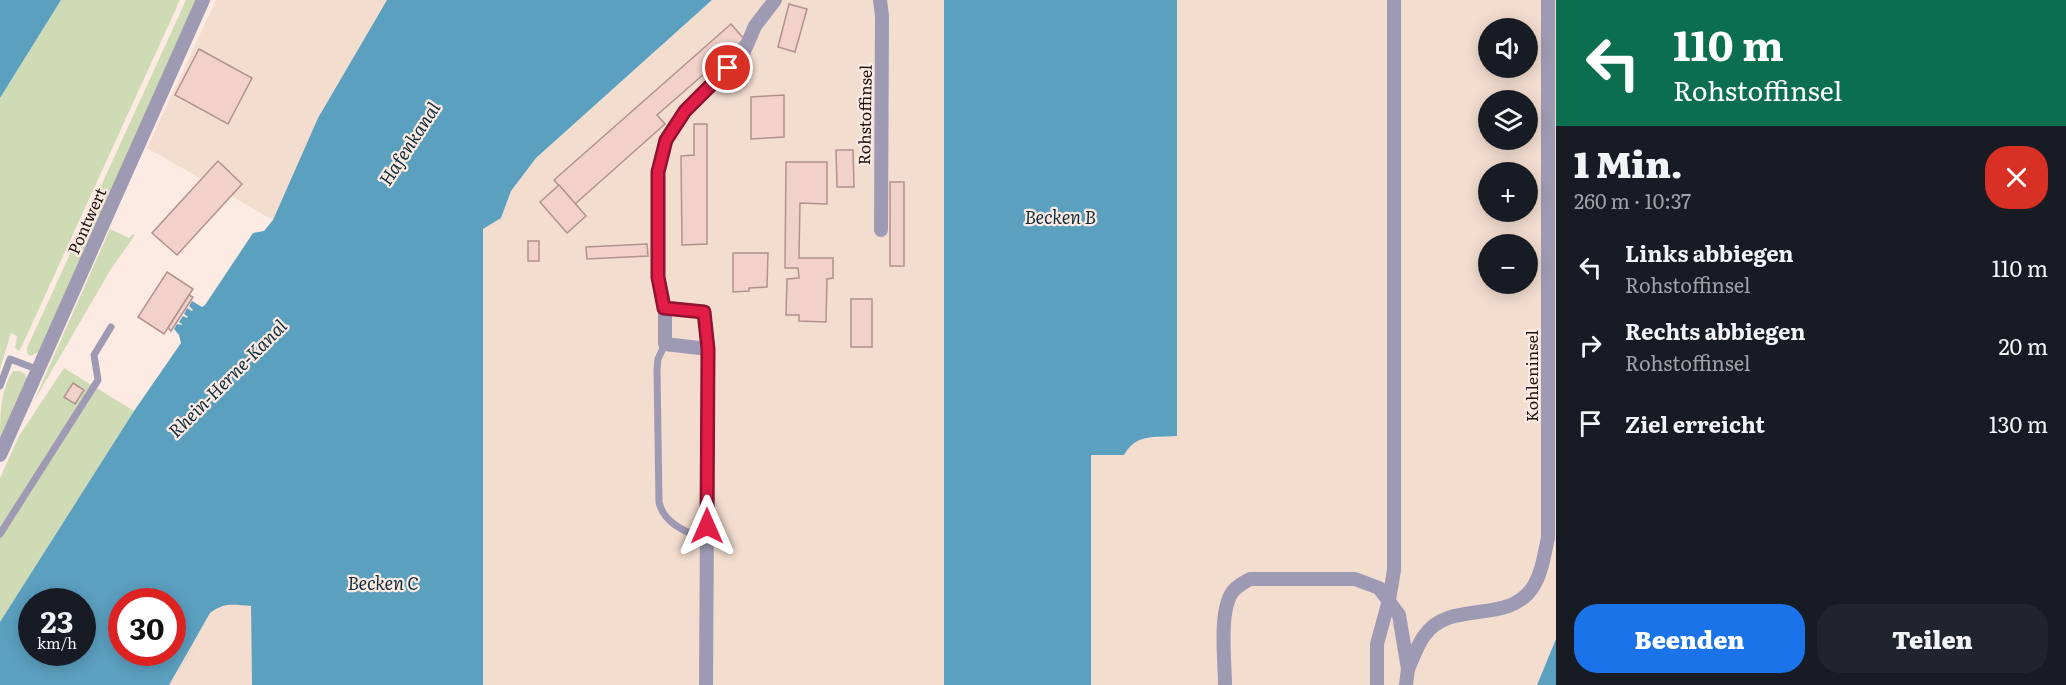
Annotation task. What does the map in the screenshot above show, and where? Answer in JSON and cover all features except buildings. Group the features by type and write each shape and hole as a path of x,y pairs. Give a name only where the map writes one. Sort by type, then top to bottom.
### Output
{"street":[{"name":"Pontwert","path":"0,455 203,0"},
{"path":"708,349 665,344 664,308 658,277 658,172 666,140 685,111 743,54 754,26 775,0"},
{"name":"Rohstoffinsel","path":"880,0 882,16 880,230"},
{"path":"1377,685 1377,644 1389,600 1394,570 1394,0"},
{"name":"Kohleninsel","path":"1408,669 1424,635 1439,622 1454,615 1507,608 1518,603 1532,588 1540,573 1548,538 1548,0"},
{"path":"664,308 704,312 708,349 706,685"},
{"name":"Kohleninsel","path":"1225,685 1225,613 1236,588 1251,579 1355,579 1379,588 1399,615 1408,669 1406,685"}],"lane":[{"path":"0,534 98,380 94,355 111,327"},
{"path":"665,344 658,359 657,370 659,502 662,513 668,520 707,541"},
{"path":"0,386 10,359 39,370"}],"shaded area":[{"path":"216,0 387,0 318,118 273,220 147,148"},
{"path":"712,0 944,0 944,685 483,685 483,229 501,218 511,191 536,158"},
{"path":"1177,0 1556,0 1556,639 1537,685 1091,685 1091,455 1124,455 1130,445 1140,439 1177,436"},
{"path":"228,604 251,606 252,685 168,685 179,666 186,666 186,654 210,613 219,606"}],"green space":[{"path":"61,0 180,0 21,348 19,351 15,348 17,336 11,333 0,369 0,98"},
{"path":"186,0 197,0 39,352 30,356 27,348"},
{"path":"110,229 129,238 135,235 111,269 34,401"},
{"path":"64,368 134,411 22,588 18,588 18,594 0,622 0,478 19,436"},
{"path":"13,371 25,374 27,379 0,441 3,396"}],"water":[{"path":"0,0 61,0 0,98"},
{"path":"387,0 712,0 536,158 511,191 501,218 483,229 483,685 252,685 251,606 225,606 210,613 186,655 186,588 108,588 108,666 180,666 169,685 0,685 0,622 18,594 18,666 96,666 96,588 22,588 134,411 181,343 174,329 177,324 183,325 179,322 183,316 188,317 184,314 187,308 193,310 189,306 192,301 202,307 205,305 253,233 264,231 273,220 318,118"},
{"name":"Becken B","path":"944,0 1177,0 1177,436 1140,440 1134,443 1124,455 1091,455 1091,685 944,685"},
{"path":"1556,639 1556,685 1537,685"}],"route":[{"path":"707,526 708,349 704,312 664,308 658,277 658,172 666,140 685,111 728,68"}],"water label":[{"name":"Hafenkanal","path":"410,144"},
{"name":"Rhein-Herne-Kanal","path":"228,379"},
{"name":"Becken C","path":"383,584"}]}
